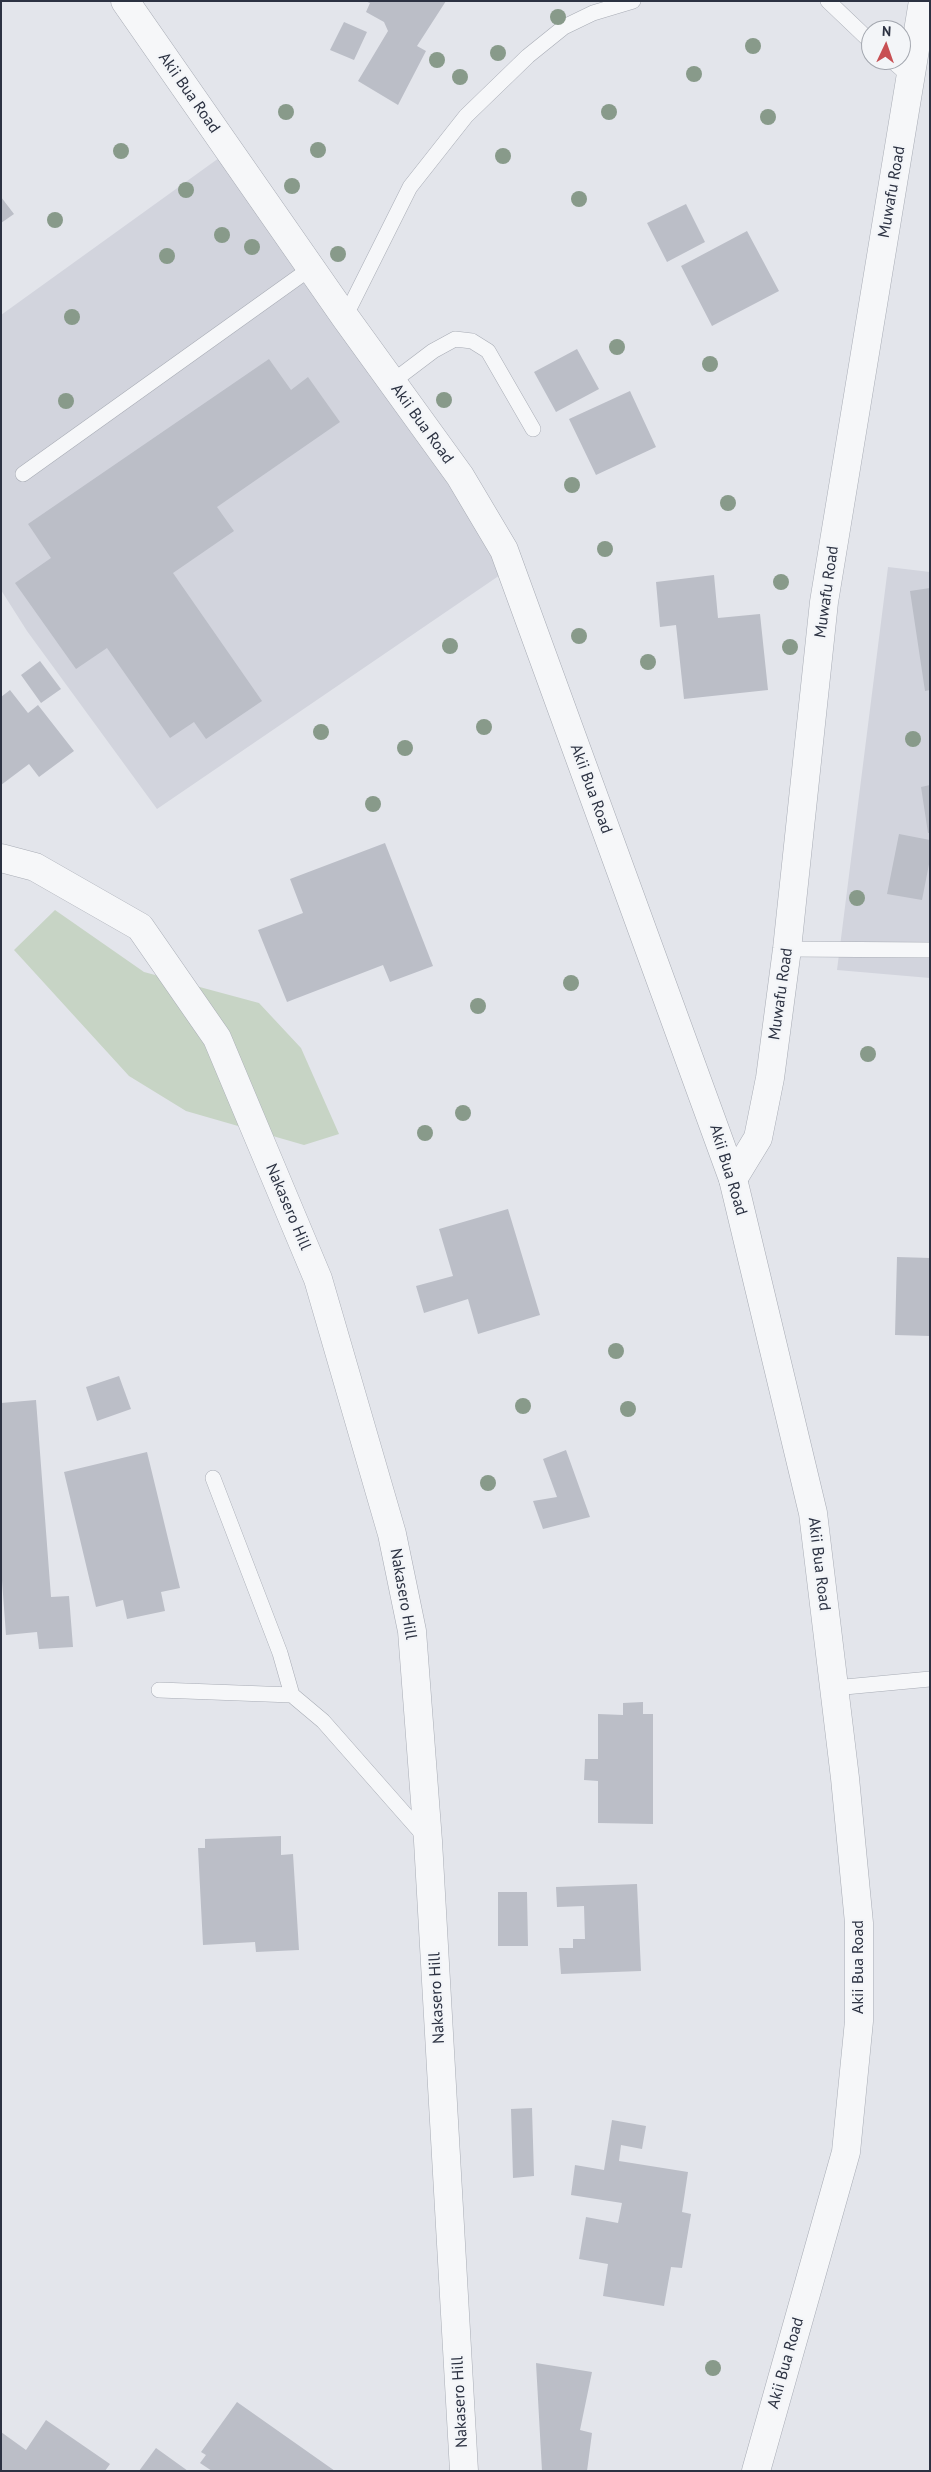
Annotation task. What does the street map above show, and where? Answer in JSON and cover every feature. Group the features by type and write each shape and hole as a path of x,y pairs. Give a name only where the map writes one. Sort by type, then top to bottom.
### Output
{"street":[{"name":"Akii Bua Road","path":"125,1 345,317 460,476 504,550 733,1178 813,1513 859,1923 859,2021 846,2152 756,2471"},
{"name":"Muwafu Road","path":"733,1178 758,1138 770,1078 787,949 824,602 912,78 923,1"},
{"name":"Nakasero Hill","path":"1,858 34,866 140,927 217,1038 318,1279 392,1534 412,1631 428,1842 464,2471"}],"lane":[{"path":"345,317 410,187 466,116 528,56 564,27 593,13 633,1"},
{"path":"828,1 861,32"},
{"path":"903,70 912,78"},
{"path":"23,474 312,268"},
{"path":"392,382 433,351 455,338 472,341 488,351 533,429"},
{"path":"787,949 930,950"},
{"path":"213,1478 280,1653 292,1695 323,1721 428,1842"},
{"path":"834,1688 930,1679"},
{"path":"159,1690 292,1695"}],"shaded area":[{"path":"219,158 436,463 503,573 157,809 27,631 1,590 1,315"},
{"path":"888,567 930,572 930,978 837,970"}],"green space":[{"path":"55,910 144,972 259,1003 301,1048 339,1134 304,1145 186,1111 129,1076 14,950"}],"building":[{"path":"365,1 446,1 417,46 426,51 398,105 358,81 388,31 384,22 366,12 370,3"},
{"path":"344,22 367,32 354,60 330,50"},
{"path":"1,197 14,214 1,223"},
{"path":"686,204 705,242 667,262 647,223"},
{"path":"747,231 779,291 712,326 681,266"},
{"path":"577,349 599,389 556,412 534,372"},
{"path":"269,359 291,390 308,377 340,422 217,507 234,531 173,573 262,701 206,739 194,722 170,738 107,648 76,669 15,583 51,558 28,524"},
{"path":"630,391 656,447 596,475 569,419"},
{"path":"714,575 718,618 760,614 768,690 684,699 676,625 660,627 656,582"},
{"path":"930,588 930,690 925,691 910,591"},
{"path":"40,661 61,689 41,703 21,675"},
{"path":"10,690 28,713 38,705 74,751 39,777 29,764 1,785 1,697"},
{"path":"930,785 930,833 928,833 921,787"},
{"path":"899,834 930,840 930,859 922,900 887,894"},
{"path":"385,843 433,966 390,982 383,965 287,1002 258,930 303,913 290,879"},
{"path":"508,1209 540,1315 478,1334 468,1299 424,1313 416,1286 453,1276 439,1229"},
{"path":"897,1257 930,1258 930,1336 895,1335"},
{"path":"119,1376 131,1409 97,1421 86,1387"},
{"path":"36,1400 51,1597 69,1596 73,1647 39,1649 37,1632 6,1635 1,1567 1,1403"},
{"path":"566,1450 590,1517 543,1529 533,1501 557,1497 543,1459"},
{"path":"147,1452 180,1588 161,1592 165,1611 127,1619 123,1600 96,1607 64,1472"},
{"path":"643,1702 643,1714 653,1714 653,1824 598,1823 598,1781 584,1780 585,1759 598,1759 598,1714 623,1715 623,1703"},
{"path":"281,1836 281,1855 293,1854 299,1950 256,1952 255,1942 203,1945 198,1848 205,1848 205,1839"},
{"path":"637,1884 641,1971 561,1974 559,1948 573,1948 573,1939 585,1939 584,1906 557,1907 556,1887"},
{"path":"498,1892 527,1892 528,1946 498,1946"},
{"path":"532,2108 534,2176 513,2178 511,2109"},
{"path":"612,2120 646,2126 642,2149 621,2145 619,2161 688,2172 682,2212 691,2214 682,2268 671,2267 664,2306 603,2296 608,2264 579,2259 586,2217 618,2223 622,2203 571,2195 575,2165 604,2170"},
{"path":"536,2363 592,2372 580,2430 592,2433 587,2471 542,2471"},
{"path":"237,2402 335,2471 212,2471 200,2463 206,2455 201,2452"},
{"path":"46,2420 110,2464 105,2471 1,2471 1,2432 26,2450"},
{"path":"156,2448 188,2471 139,2471"}]}
